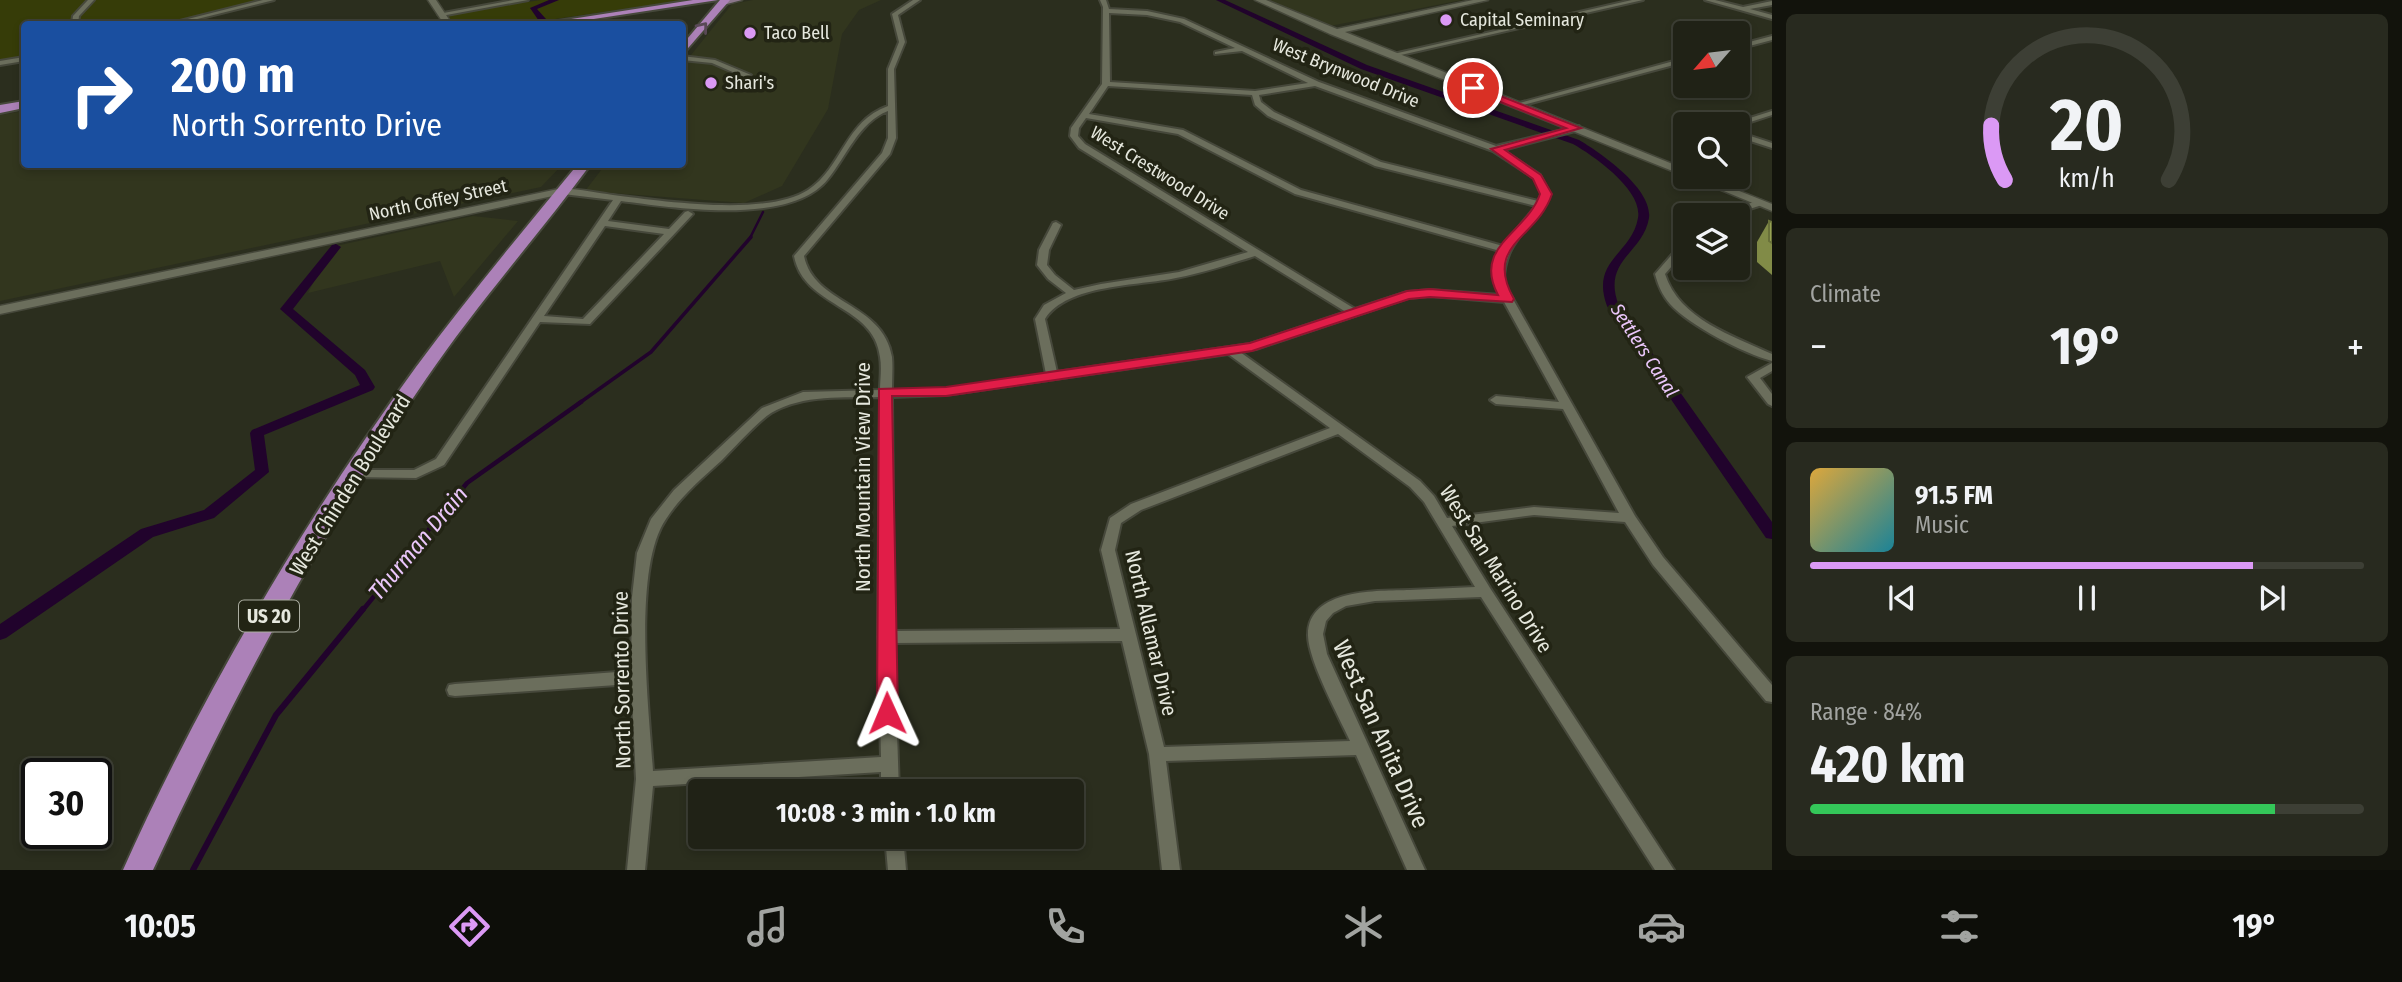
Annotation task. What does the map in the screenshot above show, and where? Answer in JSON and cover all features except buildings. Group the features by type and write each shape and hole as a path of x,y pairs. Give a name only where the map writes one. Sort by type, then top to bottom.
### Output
{"main road":[{"path":"566,21 738,0"},
{"path":"591,21 714,1"},
{"path":"653,12 693,15 714,1"},
{"path":"686,46 714,1"},
{"path":"0,108 21,105"},
{"name":"West Chinden Boulevard","path":"138,870 221,703 296,569 354,473 459,322 582,168"}],"street":[{"path":"75,21 76,16 94,0"},
{"path":"184,21 271,0"},
{"path":"432,0 446,21"},
{"path":"441,14 525,0"},
{"name":"North Mountain View Drive","path":"889,779 886,356 881,341 868,322 806,278 799,267 799,257 886,154 892,138 891,69 902,42 895,14 917,0"},
{"path":"1103,0 1106,11 1106,85 1255,93 1317,84"},
{"path":"1259,0 1673,168"},
{"path":"1333,32 1484,0"},
{"path":"1392,55 1640,0"},
{"path":"1708,0 1772,17"},
{"path":"1763,0 1771,3"},
{"path":"1743,9 1771,3"},
{"name":"West Brynwood Drive","path":"1106,11 1174,18 1317,84 1496,149 1537,177 1546,194 1542,205"},
{"path":"1750,44 1772,38"},
{"name":"West Brynwood Drive","path":"1217,53 1242,49"},
{"path":"686,58 713,61 747,75"},
{"path":"0,63 21,59"},
{"path":"1516,105 1673,63"},
{"name":"West Crestwood Drive","path":"1106,85 1074,128 1074,136 1082,146 1355,313"},
{"path":"1255,93 1258,103 1271,114 1378,164 1542,205 1504,249 1496,265 1499,283 1629,517 1658,561 1772,696"},
{"name":"North Coffey Street","path":"0,310 563,191 719,206 792,200 817,187 874,114 890,108"},
{"path":"1750,120 1772,113"},
{"path":"1084,115 1180,132 1312,198 1504,249"},
{"path":"1496,149 1576,128"},
{"path":"1750,138 1772,146"},
{"path":"1725,189 1772,208"},
{"path":"354,473 411,474 436,465 619,198"},
{"path":"1750,206 1759,203"},
{"path":"537,319 586,322 688,214"},
{"path":"602,223 671,232"},
{"path":"1056,225 1040,256 1040,264 1046,273 1073,294"},
{"path":"1052,376 1040,319 1053,302 1073,294 1180,275 1257,253"},
{"path":"1673,259 1660,274 1665,291 1685,312 1772,358"},
{"name":"North Sorrento Drive","path":"636,870 645,779 639,677 639,597 644,553 658,519 678,493 766,411 785,402 824,393 946,392 1252,347 1407,295 1430,293 1508,299"},
{"name":"West San Marino Drive","path":"1230,350 1415,484 1429,499 1485,592 1665,870"},
{"path":"1772,366 1754,377 1772,402"},
{"path":"1496,400 1567,406"},
{"name":"North Allamar Drive","path":"1171,870 1157,754 1108,550 1115,521 1136,508 1339,429"},
{"path":"1444,523 1534,511 1629,517"},
{"name":"West San Anita Drive","path":"1416,870 1319,654 1315,643 1319,619 1336,603 1349,598 1485,592"},
{"path":"886,637 1128,635"},
{"path":"456,690 639,677"},
{"path":"1157,754 1361,748"},
{"path":"645,779 888,764"},
{"path":"895,849 897,870"}],"shaded area":[{"path":"753,0 881,0 859,10 842,34 828,109 782,186 744,203 585,191 603,168 686,168 686,61 732,4"},
{"path":"1269,0 1462,0 1330,26"},
{"path":"21,112 21,168 559,168 541,187 0,301 0,115"},
{"path":"473,216 518,221 454,297 440,261 308,293 331,247"}],"green space":[{"path":"0,0 265,0 178,21 21,21 21,56 0,60"},
{"path":"541,0 685,0 542,21 452,21 446,14"}],"waterway":[{"path":"542,19 533,8 556,0"},
{"name":"Settlers Canal","path":"1219,0 1364,67 1576,142 1601,158 1623,178 1637,193 1643,206 1644,217 1609,279 1608,290 1613,306 1772,534"},
{"name":"Thurman Drain","path":"750,238 763,212"},
{"name":"Thurman Drain","path":"578,404 651,352 751,237"},
{"path":"0,633 147,533 209,514 262,472 257,433 368,387 360,373 286,309 336,247"},
{"name":"Thurman Drain","path":"362,611 467,483 581,402"},
{"name":"Thurman Drain","path":"193,870 276,715 363,609"}],"place":[{"name":"Capital Seminary","path":"1446,20"},
{"name":"Taco Bell","path":"750,33"},
{"name":"Shari's","path":"711,83"}],"route":[{"path":"887,713 885,392 946,392 1252,347 1407,295 1430,293 1508,299 1499,283 1496,265 1504,249 1542,205 1546,194 1537,177 1521,163 1496,149 1576,128 1473,88"}]}
